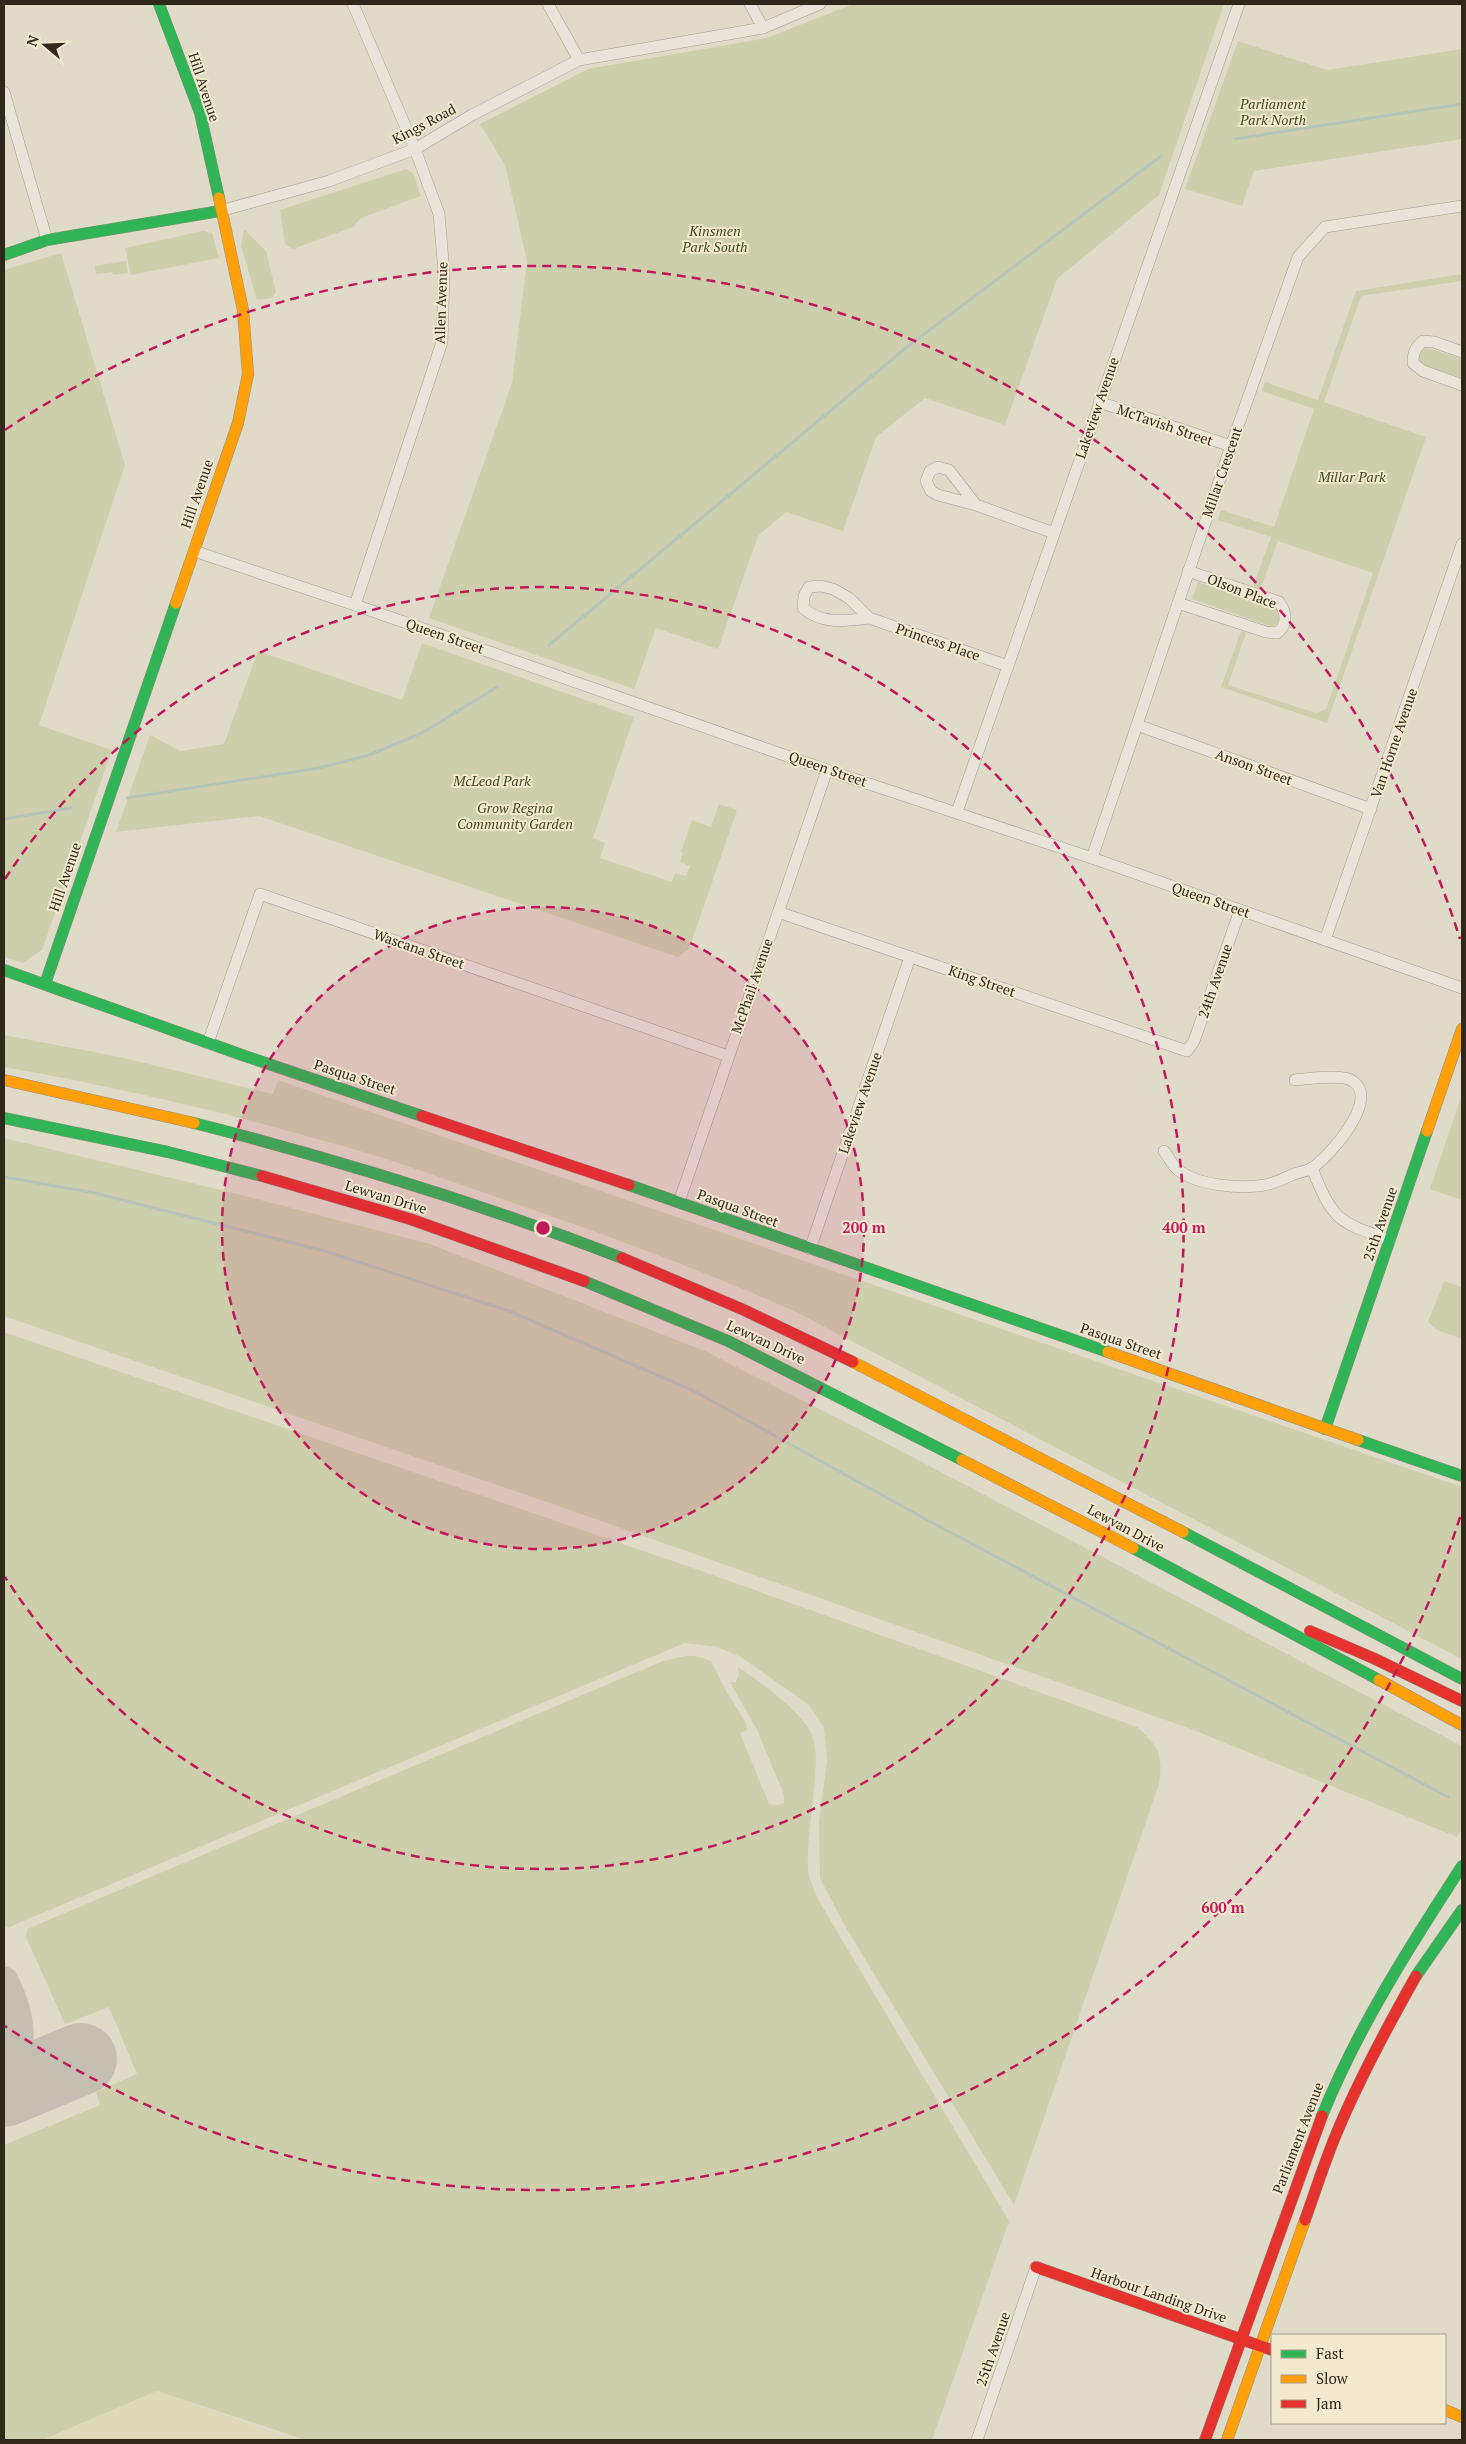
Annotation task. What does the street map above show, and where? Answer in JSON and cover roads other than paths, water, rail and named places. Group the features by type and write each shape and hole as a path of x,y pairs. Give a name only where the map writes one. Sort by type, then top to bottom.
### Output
{"main road":[{"name":"Hill Avenue","path":"45,984 238,423 248,374 244,310 220,211 200,113 159,4"},
{"name":"Kings Road","path":"4,255 47,240 220,211"},
{"name":"Pasqua Street","path":"4,970 208,1043 679,1202 1462,1476"},
{"name":"25th Avenue","path":"1325,1428 1462,1029"},
{"name":"Lewvan Drive","path":"4,1080 163,1116 365,1169 475,1204 655,1271 787,1328 1278,1580 1462,1679"},
{"name":"Lewvan Drive","path":"4,1118 161,1151 357,1203 462,1237 646,1305 787,1367 1207,1587 1462,1725"},
{"path":"1207,1587 1373,1658 1462,1701"},
{"name":"Parliament Avenue","path":"1205,2440 1310,2144 1342,2069 1371,2011 1462,1866"},
{"path":"1227,2440 1334,2139 1358,2084 1382,2035 1417,1975 1462,1910"},
{"name":"Harbour Landing Drive","path":"1036,2267 1271,2350"},
{"path":"1446,2410 1462,2416"}],"street":[{"name":"Allen Avenue","path":"353,4 415,149 439,214 444,273 442,342 355,605"},
{"path":"548,4 579,60"},
{"path":"750,4 763,28"},
{"name":"Kings Road","path":"220,211 329,180 415,149 472,116 579,60 763,28 820,4"},
{"name":"Lakeview Avenue","path":"957,812 1239,4"},
{"path":"4,92 47,240"},
{"name":"Millar Crescent","path":"1092,858 1231,446 1298,256 1325,227 1462,206"},
{"path":"1462,352 1434,342 1423,341 1416,347 1413,356 1413,363 1422,371 1462,385"},
{"name":"McTavish Street","path":"1099,402 1231,446"},
{"path":"976,505 1054,533"},
{"name":"Van Horne Avenue","path":"1325,940 1462,544"},
{"name":"Queen Street","path":"194,551 355,605 827,770 1092,858 1462,988"},
{"name":"Olson Place","path":"1178,603 1266,632 1277,633 1283,628 1286,619 1284,609 1279,602 1188,572"},
{"name":"Princess Place","path":"869,618 840,622 810,615 803,608 804,596 810,587 821,586 833,589 849,598 869,618 1008,666"},
{"name":"Anson Street","path":"1137,725 1371,809"},
{"name":"McPhail Avenue","path":"679,1202 827,770"},
{"name":"Wascana Street","path":"208,1043 260,894 728,1056"},
{"name":"24th Avenue","path":"1187,1051 1194,1041 1240,910"},
{"name":"King Street","path":"778,912 1187,1051"},
{"name":"Lakeview Avenue","path":"810,1249 910,957"},
{"path":"1164,1151 1178,1170 1195,1179 1226,1186 1265,1184 1312,1168 1340,1141 1354,1121 1360,1105 1361,1093 1355,1082 1344,1077 1295,1080"},
{"path":"1312,1168 1322,1194 1338,1219 1350,1227 1390,1240"},
{"name":"25th Avenue","path":"977,2440 1036,2267"}],"waterway":[{"path":"1235,139 1462,104"},
{"path":"549,645 907,347 1161,156"},
{"path":"127,798 319,768 369,755 422,733 497,687"},
{"path":"4,819 71,808"},
{"path":"4,1177 95,1193 325,1251 509,1311 694,1391 929,1521 1448,1797"}],"park label":[{"name":"Parliament Park North","path":"1273,112"},
{"name":"Kinsmen Park South","path":"715,240"},
{"name":"Millar Park","path":"1352,477"},
{"name":"McLeod Park","path":"492,781"},
{"name":"Grow Regina Community Garden","path":"515,816"}]}
